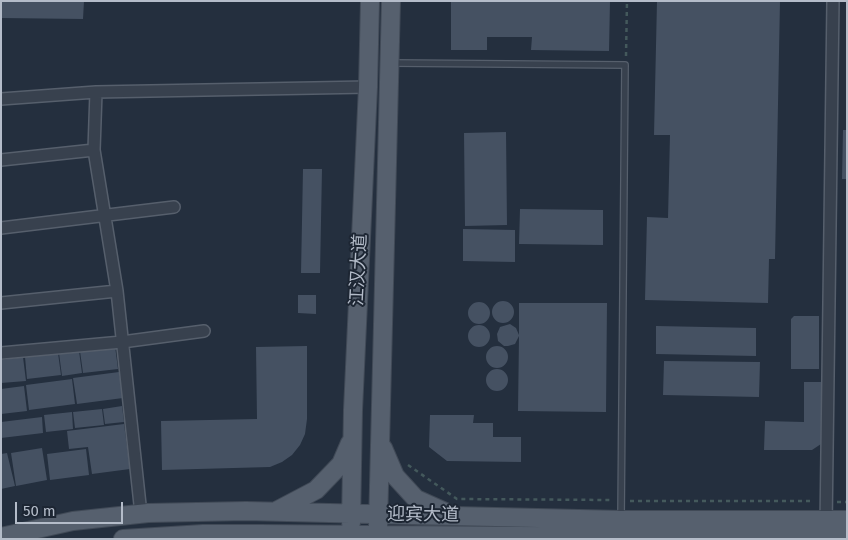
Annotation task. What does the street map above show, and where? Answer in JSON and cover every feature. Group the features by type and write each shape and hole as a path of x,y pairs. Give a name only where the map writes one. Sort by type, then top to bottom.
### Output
{"main road":[{"name":"江汉大道","path":"351,536 353,436 370,1"},
{"name":"江汉大道","path":"378,537 391,1"},
{"path":"276,512 316,490 341,464 353,436"},
{"path":"381,443 395,476 416,499 452,516"},
{"name":"迎宾大道","path":"1,537 73,521 141,514 276,512 621,520 826,532 847,537"},
{"name":"迎宾大道","path":"123,539 203,534 510,538 826,532 847,520"}],"street":[{"path":"826,532 833,1"},
{"path":"1,99 96,92 368,87"},
{"path":"96,92 94,150 117,291 141,514"},
{"path":"1,160 94,150"},
{"path":"1,228 174,207"},
{"path":"1,303 117,291"},
{"path":"1,353 122,342 204,331"}],"lane":[{"path":"390,63 625,65 621,520"}],"path":[{"path":"625,65 627,1"},
{"path":"405,463 457,499 847,502"}],"building":[{"path":"1,1 84,1 83,19 1,18"},
{"path":"451,1 610,1 609,51 531,50 532,37 487,37 487,50 451,50"},
{"path":"657,1 780,1 775,259 769,259 768,303 645,300 647,217 668,218 670,135 654,135"},
{"path":"843,130 847,130 847,179 842,179"},
{"path":"506,132 507,225 465,226 464,133"},
{"path":"303,169 322,169 320,273 301,273"},
{"path":"520,209 603,210 603,245 519,244"},
{"path":"463,229 515,230 515,262 463,261"},
{"path":"298,295 316,295 316,314 298,313"},
{"path":"503,301 511,304 514,312 511,320 503,323 495,320 492,312 495,304"},
{"path":"479,302 487,305 490,313 487,321 479,324 471,321 468,313 471,305"},
{"path":"519,303 607,303 606,412 518,411 519,336 515,344 504,346 498,341 497,334 500,327 510,324 516,328 519,335"},
{"path":"794,316 819,316 819,369 791,369 791,319"},
{"path":"479,325 487,328 490,336 487,344 479,347 471,344 468,336 471,328"},
{"path":"656,326 756,328 756,356 656,354"},
{"path":"115,346 118,369 83,373 80,351"},
{"path":"307,346 307,419 305,434 300,445 292,455 270,467 162,470 161,421 257,419 256,347"},
{"path":"497,346 505,349 508,357 505,365 497,368 489,365 486,357 489,349"},
{"path":"79,351 82,373 62,376 59,353"},
{"path":"58,353 61,375 27,379 25,357"},
{"path":"23,357 26,381 1,383 1,360"},
{"path":"664,361 760,362 759,397 663,395"},
{"path":"497,369 505,372 508,380 505,388 497,391 489,388 486,380 489,372"},
{"path":"119,372 123,398 77,404 73,378"},
{"path":"72,379 75,404 29,410 26,385"},
{"path":"804,382 825,382 824,442 812,450 764,450 765,421 804,422"},
{"path":"24,386 27,411 1,414 1,389"},
{"path":"122,406 124,422 105,424 103,409"},
{"path":"102,409 104,425 75,428 73,412"},
{"path":"72,412 73,429 46,432 44,415"},
{"path":"430,415 474,415 473,423 493,423 493,437 521,437 521,462 447,461 429,447"},
{"path":"42,417 43,433 1,438 1,422"},
{"path":"124,424 130,469 92,474 88,447 69,449 67,431"},
{"path":"42,448 47,480 16,486 11,453"},
{"path":"86,449 89,475 50,480 47,454"},
{"path":"7,453 15,486 1,489 1,454"}]}
